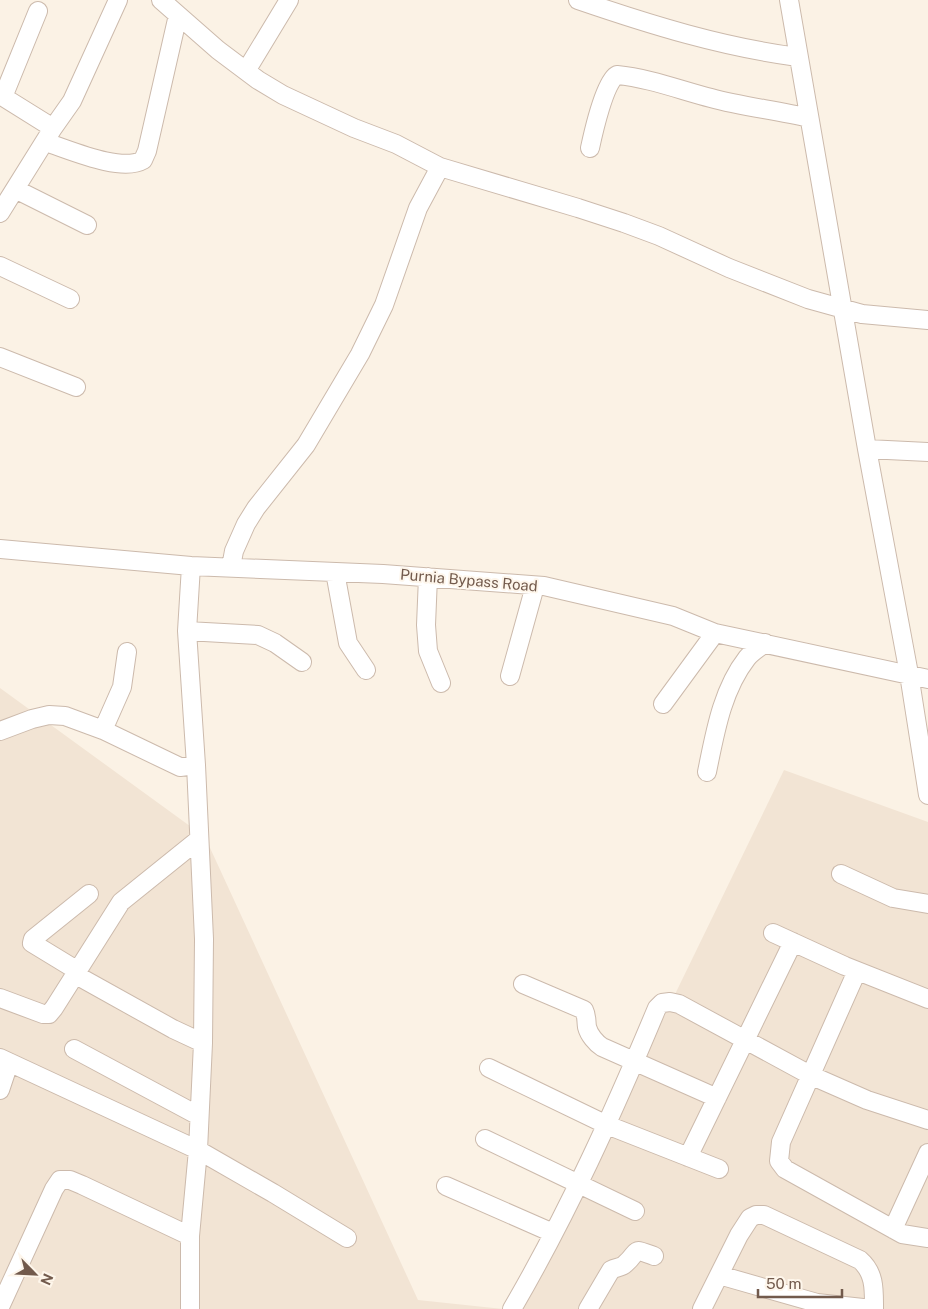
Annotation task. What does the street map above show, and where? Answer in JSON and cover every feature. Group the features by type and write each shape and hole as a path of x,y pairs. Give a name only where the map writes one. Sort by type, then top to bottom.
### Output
{"street":[{"path":"0,213 77,92 118,0"},
{"path":"161,0 246,70 283,95 354,128 396,144 440,167 605,216 659,236 753,278 808,299 844,310 877,316 928,320"},
{"path":"246,70 289,0"},
{"path":"578,0 688,36 759,52 798,57"},
{"path":"789,0 867,449 909,674 928,795"},
{"path":"38,11 2,99 49,135 116,164 130,165 143,160 147,151 178,15"},
{"path":"590,148 610,80 617,75 746,106 809,118"},
{"path":"231,567 234,550 246,524 256,508 306,445 360,354 384,306 418,208 440,167"},
{"path":"16,188 87,225"},
{"path":"0,266 70,299"},
{"path":"0,357 76,387"},
{"path":"867,449 928,452"},
{"name":"Purnia Bypass Road","path":"0,549 191,566 428,577 544,586 673,616 715,633 928,679"},
{"path":"190,1309 190,1236 198,1150 203,1043 204,939 196,765 187,631 191,566"},
{"path":"335,572 348,643 366,670"},
{"path":"428,577 426,625 428,651 441,683"},
{"path":"510,676 535,586"},
{"path":"187,631 258,635 275,643 302,662"},
{"path":"663,704 715,633"},
{"path":"707,772 716,725 734,677 748,656 765,643"},
{"path":"103,730 122,687 127,652"},
{"path":"0,731 49,715 65,716 103,730 180,767 196,765"},
{"path":"0,998 43,1014 49,1014 77,973 112,914 122,902 198,840"},
{"path":"841,874 893,898 928,904"},
{"path":"89,894 34,939 32,943 77,973 173,1029 203,1043"},
{"path":"773,933 857,971 928,999"},
{"path":"688,1157 793,942"},
{"path":"857,971 781,1142 779,1161 785,1168 902,1234 928,1238"},
{"path":"523,984 584,1010 587,1016 587,1029 602,1047 718,1098"},
{"path":"512,1309 536,1269 607,1125 657,1008 662,1002 680,1004 810,1075 867,1100 928,1120"},
{"path":"74,1049 199,1116"},
{"path":"0,1090 5,1061 198,1150 274,1193 347,1238"},
{"path":"489,1068 607,1125 718,1169"},
{"path":"485,1139 635,1211"},
{"path":"894,1229 928,1153"},
{"path":"0,1307 54,1189 60,1180 70,1180 82,1185 190,1236"},
{"path":"446,1186 553,1233"},
{"path":"702,1309 739,1234 750,1218 756,1215 764,1215 860,1260 868,1266 874,1283 873,1309 817,1303 719,1275"},
{"path":"588,1309 611,1270 623,1266 634,1252 638,1250 654,1256"}],"shaded area":[{"path":"0,688 205,837 418,1300 503,1309 0,1309"},
{"path":"784,770 928,822 928,1309 522,1309"}]}
